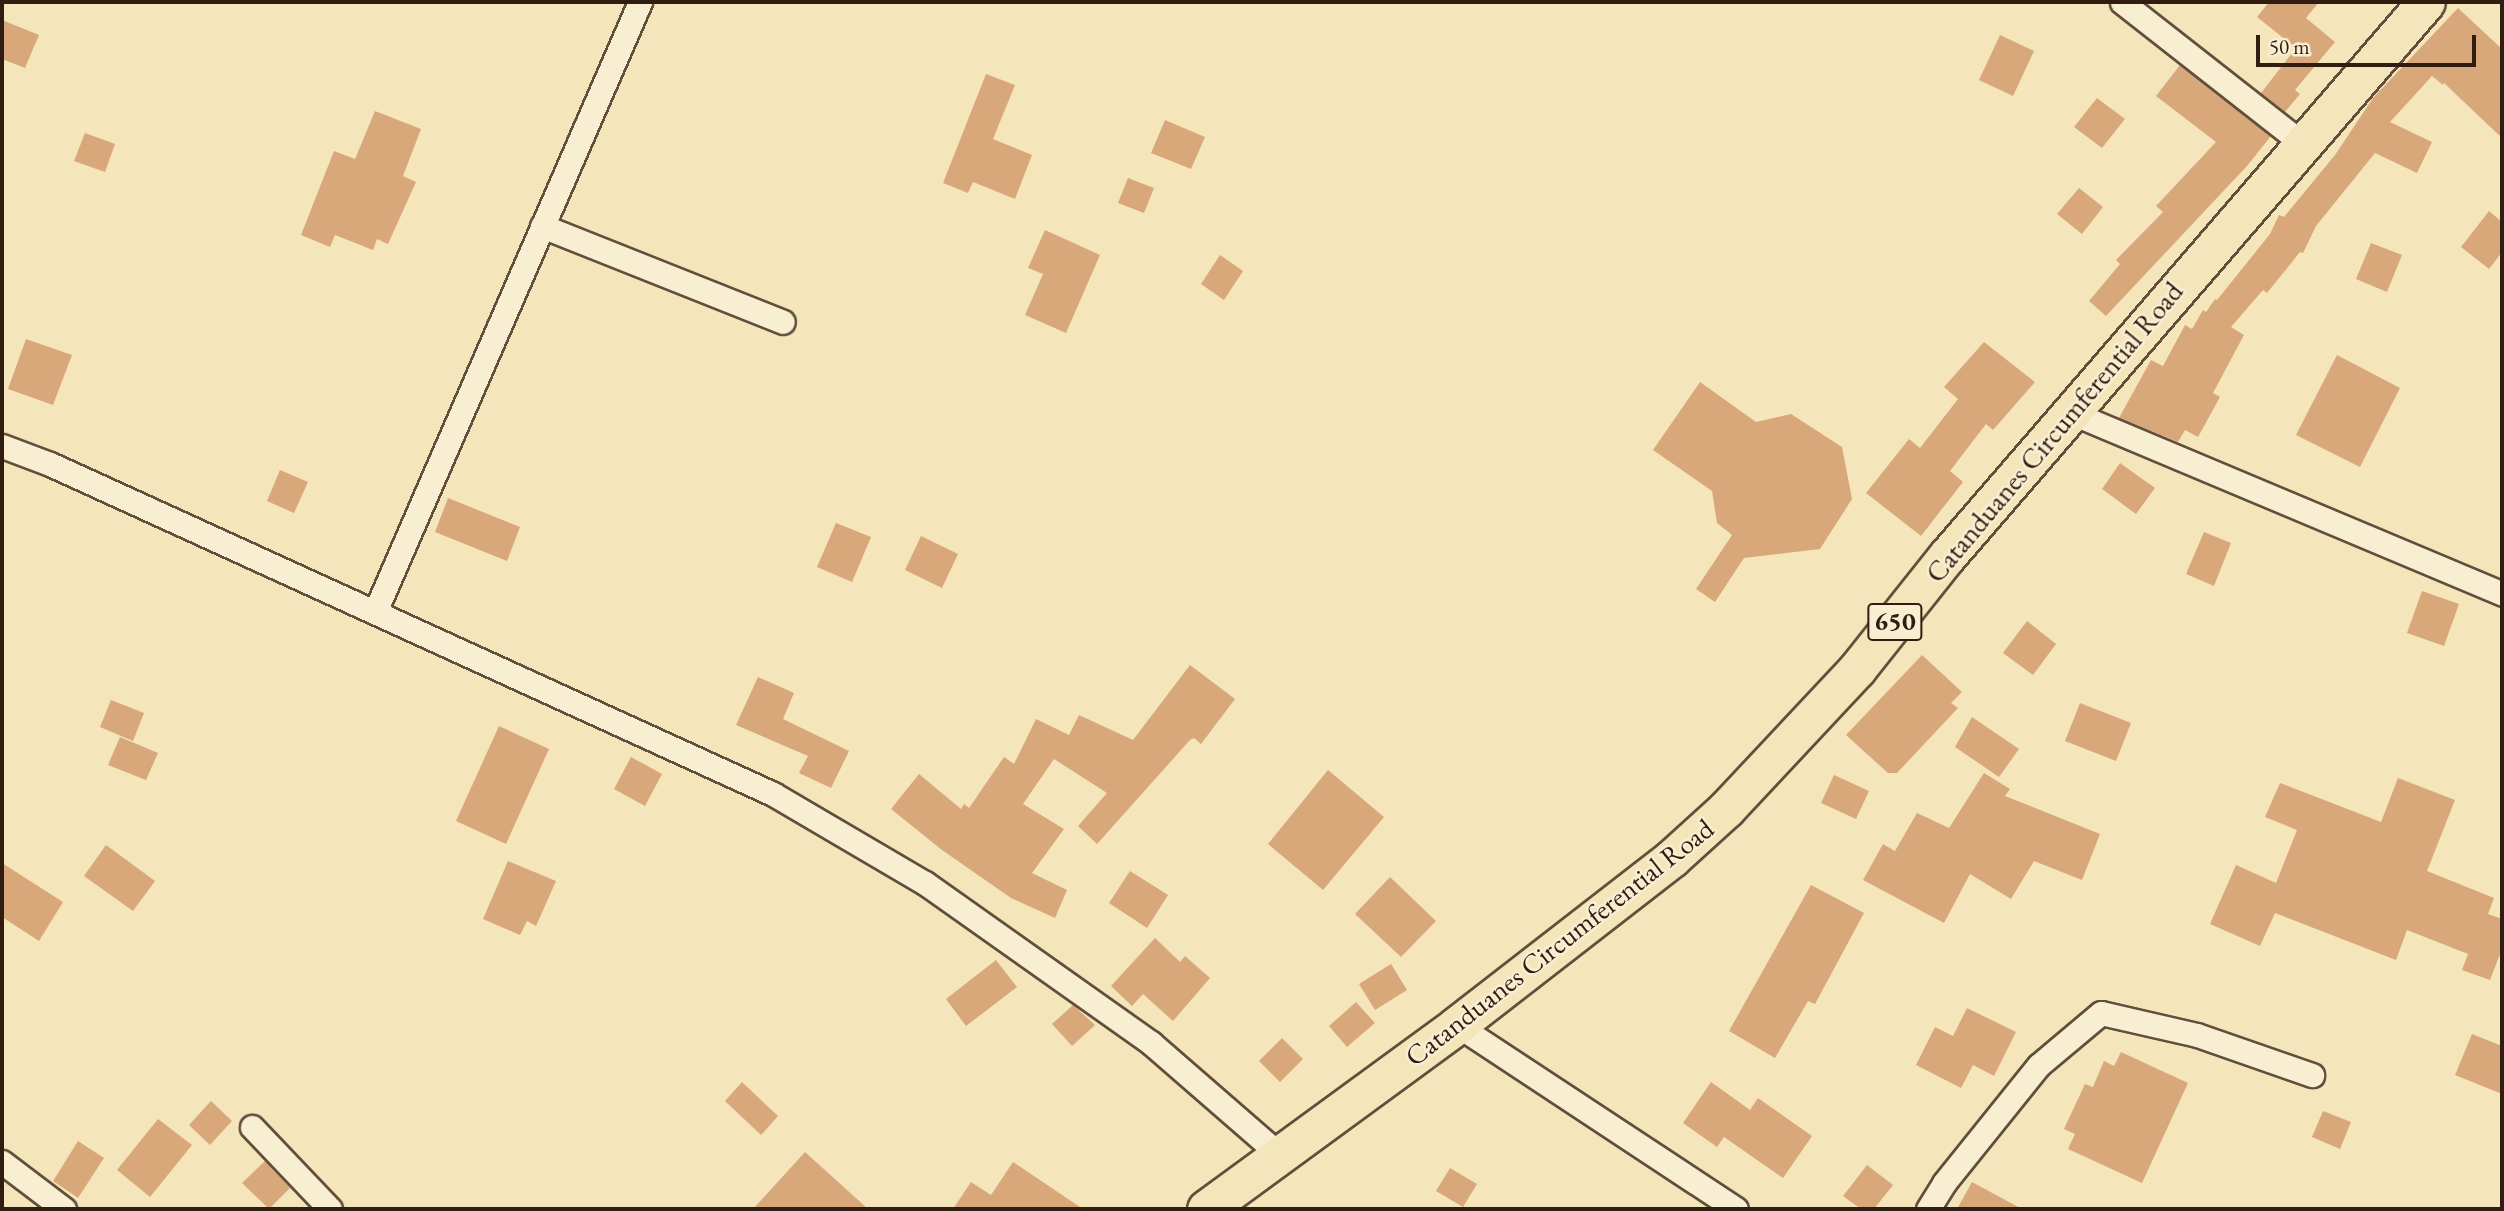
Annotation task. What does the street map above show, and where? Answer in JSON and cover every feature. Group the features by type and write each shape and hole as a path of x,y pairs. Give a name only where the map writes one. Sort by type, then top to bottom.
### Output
{"main road":[{"name":"Catanduanes Circumferential Road","path":"1206,1209 1457,1025 1672,858 1769,766 1857,669 1947,556 2426,2"}],"street":[{"path":"374,612 640,2"},
{"path":"2122,2 2302,144"},
{"path":"542,226 783,322"},
{"path":"2070,412 2502,594"},
{"path":"2,446 50,464 773,794 925,883 1151,1044 1280,1155"},
{"path":"1928,1209 1944,1184 2039,1065 2101,1013 2197,1035 2312,1075"},
{"path":"1457,1025 1736,1209"},
{"path":"252,1127 330,1209"},
{"path":"2,1162 64,1209"}],"building":[{"path":"2269,2 2319,2 2306,18 2335,42 2295,90 2300,94 2285,112 2261,93 2296,48 2257,17"},
{"path":"2458,8 2502,49 2502,138 2444,83 2443,85 2432,76 2390,122 2432,142 2417,173 2375,153 2316,226 2303,253 2300,252 2267,293 2263,290 2231,327 2244,335 2213,393 2220,397 2198,437 2185,430 2178,442 2119,418 2151,360 2163,366 2185,325 2192,329 2203,310 2206,312 2215,299 2217,300 2270,234 2279,215 2284,217 2335,155 2373,98"},
{"path":"2,20 39,35 25,68 2,59"},
{"path":"2000,35 2034,51 2013,96 1979,80"},
{"path":"2180,65 2271,136 2247,166 2106,316 2089,301 2120,264 2116,260 2163,212 2156,206 2216,142 2156,96"},
{"path":"986,74 1015,85 993,139 1032,155 1015,199 973,182 968,193 943,183"},
{"path":"2097,98 2125,119 2102,148 2074,127"},
{"path":"375,111 421,129 403,176 416,182 388,244 377,239 373,250 335,235 330,247 301,235 334,151 355,159"},
{"path":"1165,120 1205,137 1191,169 1151,153"},
{"path":"85,133 115,144 105,172 74,161"},
{"path":"1128,178 1154,188 1144,213 1118,203"},
{"path":"2079,188 2103,207 2082,234 2057,214"},
{"path":"2489,211 2502,222 2502,252 2489,269 2461,247"},
{"path":"1045,230 1100,255 1066,333 1025,315 1043,274 1028,268"},
{"path":"2371,243 2402,255 2387,292 2356,279"},
{"path":"1220,255 1243,271 1224,300 1201,284"},
{"path":"26,339 72,355 53,405 8,389"},
{"path":"1984,342 2035,382 1993,430 1986,424 1950,471 1963,482 1921,536 1866,493 1909,439 1920,448 1958,399 1944,387"},
{"path":"2337,355 2400,388 2360,467 2296,435"},
{"path":"1700,382 1756,422 1791,414 1842,447 1852,499 1820,549 1744,558 1715,602 1696,589 1732,535 1717,523 1712,491 1653,450"},
{"path":"2120,463 2155,488 2136,514 2102,489"},
{"path":"280,470 308,482 294,513 267,501"},
{"path":"448,498 520,527 507,561 435,532"},
{"path":"836,523 871,537 852,582 817,567"},
{"path":"2204,532 2231,543 2214,586 2186,574"},
{"path":"921,536 958,554 942,588 905,570"},
{"path":"2422,591 2459,604 2444,646 2407,633"},
{"path":"2027,621 2056,644 2033,675 2003,653"},
{"path":"1922,655 1962,692 1951,703 1958,708 1897,773 1888,773 1846,735"},
{"path":"1190,665 1235,699 1201,744 1194,738 1190,740 1097,844 1078,826 1107,793 1054,759 1023,804 1064,829 1032,873 1067,890 1055,918 1011,898 942,850 891,809 919,774 961,809 964,804 969,808 1004,757 1014,764 1036,719 1069,735 1079,715 1133,740"},
{"path":"758,677 794,693 783,719 849,751 831,788 799,773 808,756 736,725"},
{"path":"111,700 144,713 133,741 100,727"},
{"path":"2080,703 2131,723 2116,761 2065,741"},
{"path":"1972,717 2019,749 1999,777 1955,747"},
{"path":"499,726 549,749 506,844 456,821"},
{"path":"120,737 158,753 146,780 108,765"},
{"path":"631,757 662,774 645,806 614,789"},
{"path":"1328,770 1384,817 1323,890 1268,844"},
{"path":"1984,773 2010,789 2005,796 2100,834 2082,880 2034,861 2011,899 1970,874 1944,923 1863,880 1883,844 1895,851 1917,813 1949,828"},
{"path":"1834,775 1869,791 1856,819 1821,803"},
{"path":"2398,778 2455,800 2427,871 2494,898 2488,914 2502,919 2502,949 2490,980 2462,970 2468,954 2407,930 2396,960 2275,913 2260,946 2210,924 2236,865 2276,883 2297,830 2265,817 2280,783 2381,822"},
{"path":"106,845 155,881 133,911 84,876"},
{"path":"508,861 556,881 536,926 527,921 520,935 483,919"},
{"path":"2,863 63,902 39,941 2,917"},
{"path":"1130,871 1168,895 1147,928 1109,903"},
{"path":"1390,877 1436,921 1401,957 1355,914"},
{"path":"1811,885 1864,913 1815,1004 1808,1001 1775,1058 1729,1031"},
{"path":"1155,938 1180,962 1185,956 1210,978 1173,1021 1143,994 1132,1006 1111,986"},
{"path":"996,960 1017,987 966,1026 946,999"},
{"path":"1391,964 1407,990 1375,1010 1359,984"},
{"path":"1356,1002 1375,1023 1347,1047 1329,1026"},
{"path":"1073,1005 1095,1025 1072,1046 1052,1024"},
{"path":"1967,1008 2016,1032 1994,1076 1973,1065 1961,1088 1916,1065 1935,1027 1953,1036"},
{"path":"2472,1034 2502,1046 2502,1094 2455,1075"},
{"path":"1282,1038 1303,1059 1280,1082 1259,1061"},
{"path":"2121,1052 2188,1083 2142,1183 2068,1149 2075,1134 2064,1129 2085,1084 2093,1087 2104,1061 2114,1066"},
{"path":"742,1082 778,1116 761,1135 725,1101"},
{"path":"1711,1082 1750,1110 1758,1098 1812,1136 1783,1178 1724,1137 1717,1147 1683,1123"},
{"path":"211,1101 232,1121 210,1145 189,1125"},
{"path":"2323,1111 2351,1122 2340,1149 2312,1137"},
{"path":"158,1119 192,1145 150,1197 117,1170"},
{"path":"78,1141 104,1158 78,1198 53,1181"},
{"path":"805,1152 868,1209 753,1209"},
{"path":"265,1161 290,1188 269,1209 242,1183"},
{"path":"1013,1162 1083,1209 953,1209 971,1182 991,1195"},
{"path":"1867,1165 1893,1185 1874,1209 1861,1209 1843,1196"},
{"path":"1450,1168 1477,1184 1463,1207 1436,1191"},
{"path":"1972,1182 2022,1209 1957,1209"}]}
